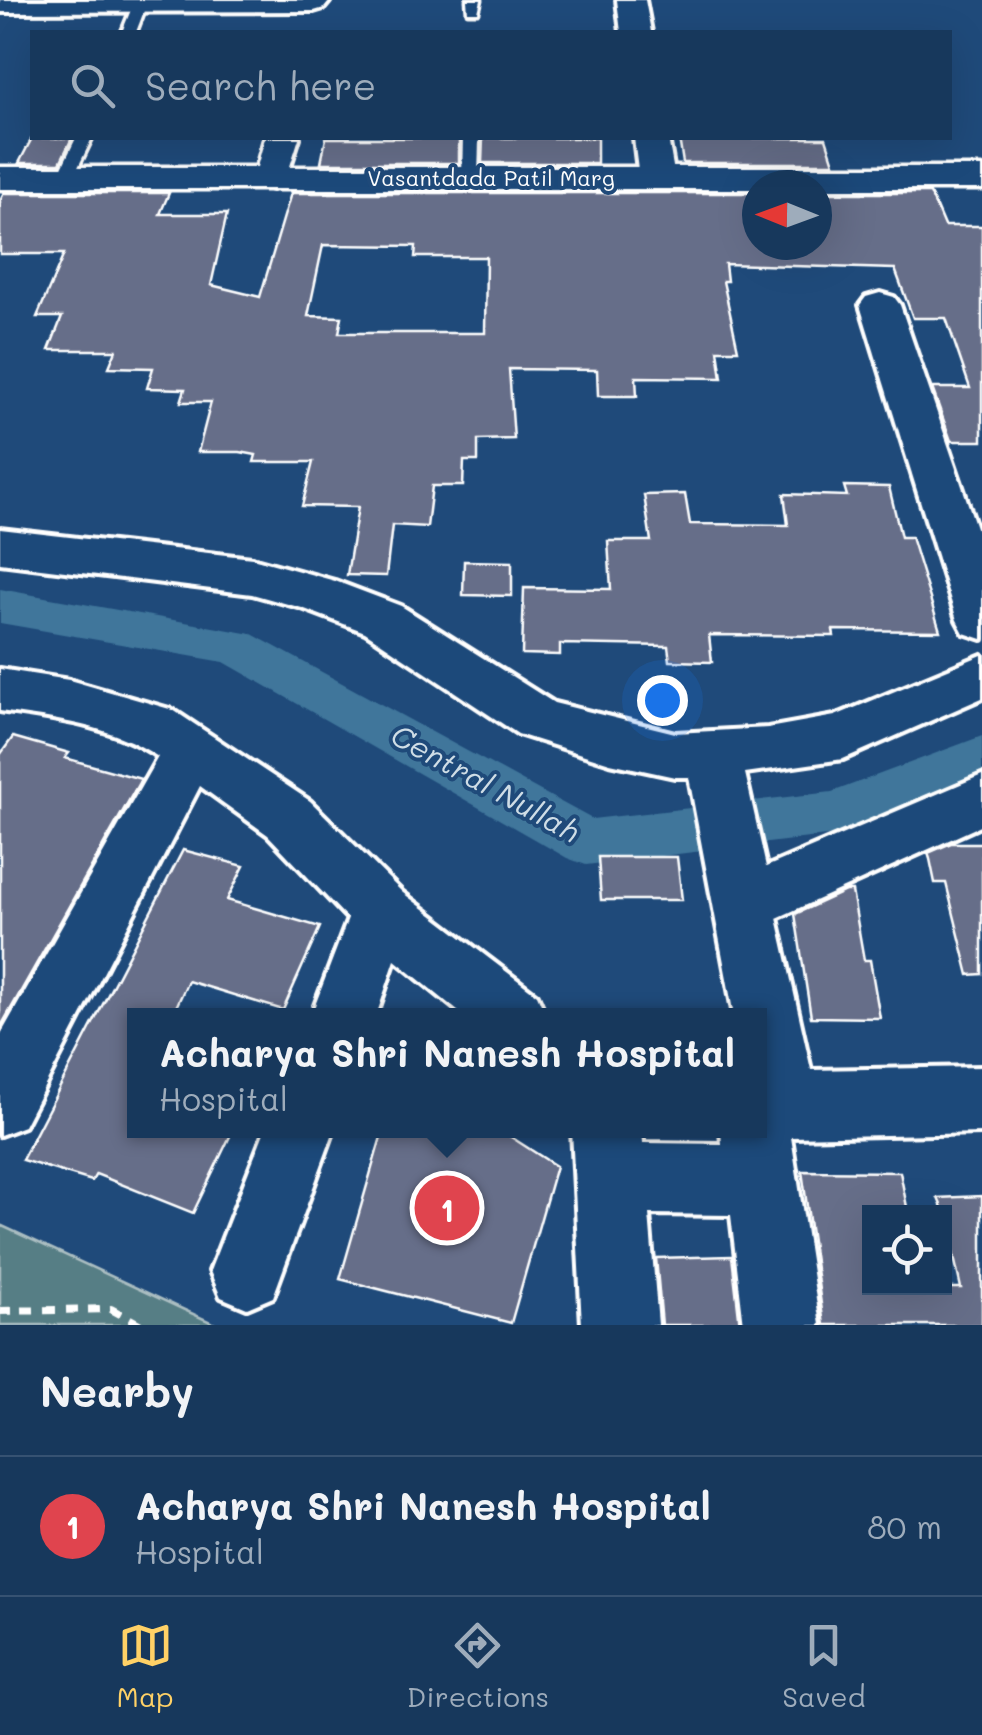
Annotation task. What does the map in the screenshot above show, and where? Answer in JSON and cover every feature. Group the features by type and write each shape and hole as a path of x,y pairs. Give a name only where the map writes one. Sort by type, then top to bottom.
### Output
{"street":[{"path":"632,0 636,30"},
{"path":"0,3 314,1 307,30"},
{"path":"272,178 282,140"},
{"path":"651,140 657,178"},
{"name":"Vasantdada Patil Marg","path":"0,178 982,178"},
{"path":"880,305 982,620"},
{"path":"0,546 252,576 317,594 383,620 537,719 659,751 721,794 745,904 754,1008"},
{"path":"721,794 982,674"},
{"path":"0,690 69,701 154,725 288,818 381,912 504,1008"},
{"path":"0,1102 191,749"},
{"path":"745,904 982,800"},
{"path":"345,1008 381,912"},
{"path":"767,1129 982,1100"},
{"path":"247,1271 297,1138"},
{"path":"620,1325 608,1154 708,1138"},
{"path":"766,1138 782,1325"}],"lane":[{"path":"130,30 140,3"},
{"path":"65,178 83,140"},
{"path":"470,178 472,140"}],"path":[{"path":"0,1311 110,1308 141,1325"}],"green space":[{"path":"0,1225 217,1325 0,1325"}],"building":[{"path":"31,140 71,140 60,163 19,163"},
{"path":"326,140 459,140 459,163 321,163"},
{"path":"483,140 597,140 597,163 482,163"},
{"path":"679,140 827,140 834,163 683,163"},
{"path":"4,193 169,193 160,214 227,214 211,285 260,297 291,193 742,193 742,260 832,260 832,193 930,193 944,226 982,226 982,441 951,441 932,388 970,388 946,318 913,318 895,269 725,264 727,281 723,281 738,350 718,350 722,378 636,377 637,396 598,396 597,370 509,369 514,439 478,440 478,461 464,461 463,486 432,486 427,527 392,525 386,576 347,575 358,507 302,506 313,462 254,462 256,455 240,452 198,452 211,402 181,402 185,389 147,388 153,368 109,367 116,350 49,350 62,317 37,317 64,254 0,254 0,201","holes":["323,245 416,246 415,257 486,257 485,333 339,333 342,317 308,316"]},
{"path":"844,486 889,487 901,537 911,537 940,631 833,630 834,636 709,635 712,662 670,661 668,646 560,644 560,655 522,654 524,588 611,589 608,541 651,541 644,495 685,494 690,524 788,525 784,494 847,496"},
{"path":"464,561 512,562 512,596 463,595"},
{"path":"13,737 69,753 65,758 141,779 0,1028 0,755"},
{"path":"951,843 982,843 982,974 969,975 946,883 935,883 928,853"},
{"path":"183,850 244,866 227,900 320,927 284,1008 188,981 176,1008 127,1008 127,1138 229,1138 193,1213 96,1174 92,1181 22,1160"},
{"path":"598,857 677,857 682,900 601,900"},
{"path":"852,891 864,960 870,960 880,1018 811,1017 795,914"},
{"path":"381,1138 512,1138 556,1166 511,1323 340,1279"},
{"path":"802,1171 900,1172 907,1205 862,1205 862,1295 952,1295 952,1288 961,1288 952,1248 952,1205 941,1205 938,1198 982,1196 982,1325 824,1325"},
{"path":"732,1256 740,1325 662,1325 656,1258"}],"waterway":[{"name":"Central Nullah","path":"0,606 235,646 586,842 834,813 982,756"}],"place":[{"name":"Acharya Shri Nanesh Hospital","path":"447,1208"}]}
